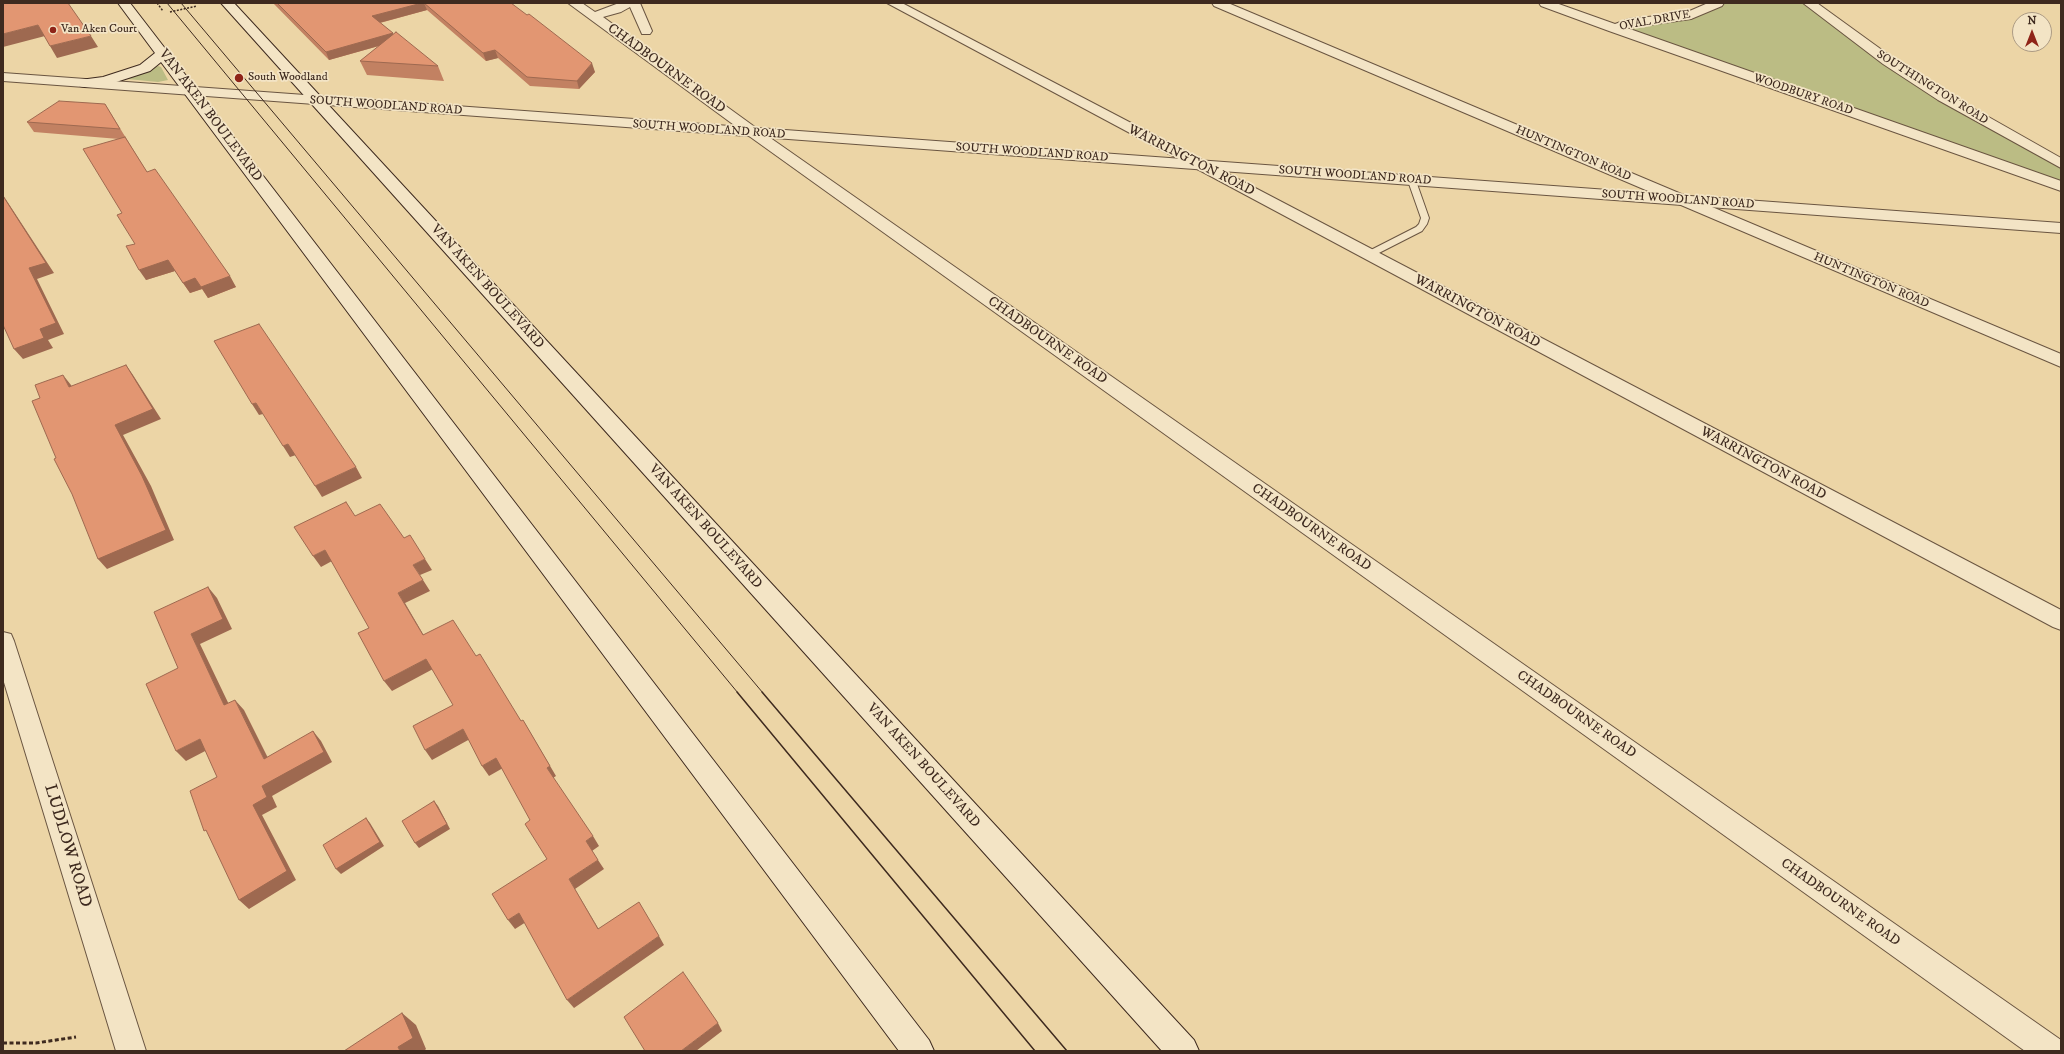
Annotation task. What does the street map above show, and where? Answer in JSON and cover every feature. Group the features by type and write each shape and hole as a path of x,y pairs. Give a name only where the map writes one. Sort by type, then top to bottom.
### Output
{"main road":[{"name":"VAN AKEN BOULEVARD","path":"124,3 918,1051"},
{"name":"VAN AKEN BOULEVARD","path":"227,3 1183,1051"},
{"path":"85,83 105,81 145,68 163,54"},
{"name":"SOUTH WOODLAND ROAD","path":"3,77 191,92 2061,228"}],"street":[{"name":"CHADBOURNE ROAD","path":"574,3 754,133 2050,1051"},
{"path":"594,16 617,9 627,3"},
{"path":"634,3 646,31"},
{"name":"WARRINGTON ROAD","path":"893,3 2061,621"},
{"name":"HUNTINGTON ROAD","path":"1218,3 2061,361"},
{"name":"WOODBURY ROAD","path":"1545,3 2061,186"},
{"name":"OVAL DRIVE","path":"1613,28 1631,23 1687,16 1718,3"},
{"name":"SOUTHINGTON ROAD","path":"1809,3 1888,61 1943,97 2048,158 2061,164"},
{"path":"2021,172 2048,158"},
{"name":"LUDLOW ROAD","path":"3,641 131,1051"}],"lane":[{"path":"1368,255 1419,229 1423,224 1425,218 1412,181"}],"path":[{"path":"157,3 163,11"},
{"path":"170,12 197,6"},
{"path":"3,1043 36,1043 76,1037"}],"green space":[{"path":"1718,3 1809,3 1888,61 2061,164 2061,186 1613,28 1675,19"},
{"path":"158,66 161,67 168,80 158,82 127,79"}],"building":[{"path":"3,3 68,3 91,36 50,46 38,25 3,34"},
{"path":"277,3 422,3 372,16 393,33 326,52"},
{"path":"424,3 511,3 527,15 529,14 592,63 577,81 527,77 495,50 483,53"},
{"path":"396,32 438,66 360,61"},
{"path":"59,101 105,104 120,129 27,122"},
{"path":"125,137 147,172 155,169 230,276 201,287 195,278 183,283 168,260 139,270 126,246 135,244 117,215 122,213 83,149"},
{"path":"3,196 46,263 29,268 56,323 40,329 44,338 14,349 3,325"},
{"path":"259,324 356,467 315,486 288,444 283,446 256,403 252,404 214,341"},
{"path":"126,365 153,409 115,425 142,476 166,530 98,559 72,494 54,459 56,458 32,401 40,398 35,385 63,375 69,387"},
{"path":"346,502 355,516 380,504 404,538 410,535 425,559 413,565 423,580 398,593 423,635 453,620 476,656 480,654 521,721 523,720 550,766 547,768 593,836 586,841 598,860 569,879 598,929 639,902 659,936 567,1000 519,913 508,920 492,894 547,859 525,824 530,820 496,758 482,766 463,729 425,750 413,726 453,705 426,659 384,681 358,633 369,628 325,550 313,556 294,527"},
{"path":"208,587 223,619 191,634 224,705 235,700 264,759 313,731 324,752 262,786 267,797 253,805 287,871 239,900 206,830 204,831 190,791 217,777 200,739 176,751 146,684 178,668 154,612"},
{"path":"434,801 447,824 415,843 402,821"},
{"path":"366,818 380,842 336,869 323,845"},
{"path":"683,972 718,1023 681,1051 645,1051 624,1017"},
{"path":"402,1013 413,1038 398,1047 400,1051 344,1051"}],"tram line":[{"path":"167,3 738,693"},
{"path":"181,3 763,693"},
{"path":"737,692 1035,1051"},
{"path":"762,692 1067,1051"}],"place":[{"name":"Van Aken Court","path":"53,30"},
{"name":"South Woodland","path":"239,78"}]}
